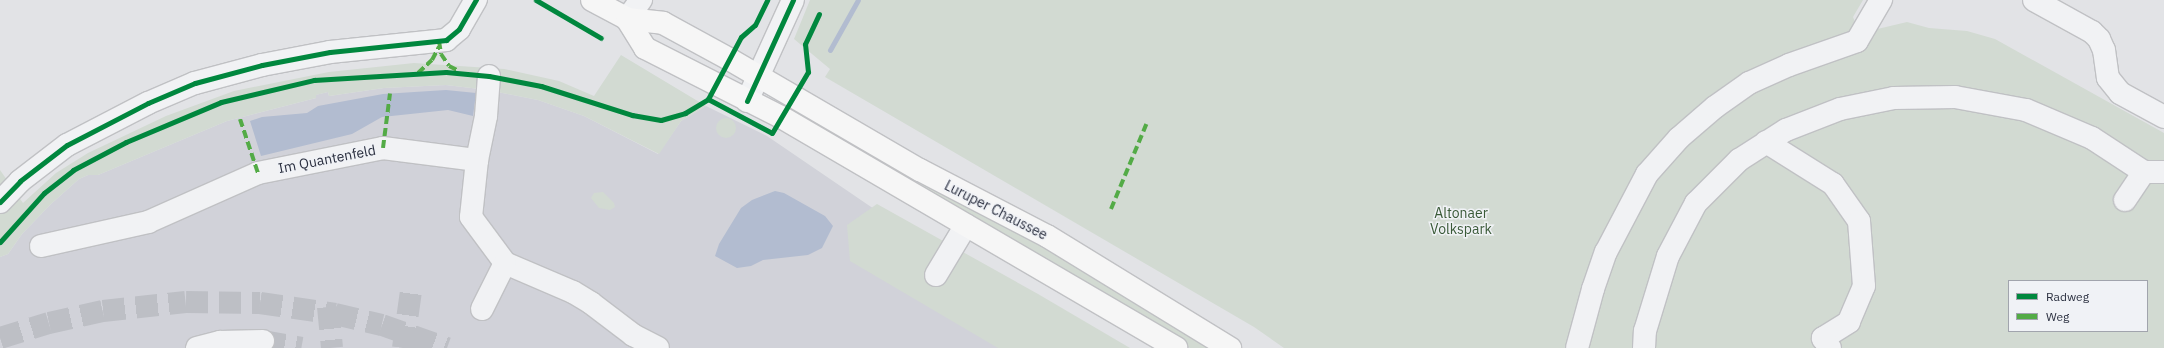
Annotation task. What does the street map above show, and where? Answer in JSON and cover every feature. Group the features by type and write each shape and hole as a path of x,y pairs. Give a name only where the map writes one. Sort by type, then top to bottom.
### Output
{"main road":[{"path":"592,0 627,19"},
{"name":"Luruper Chaussee","path":"627,19 663,22 920,170 1047,236 1230,348"},
{"name":"Luruper Chaussee","path":"627,19 645,48 781,117 1177,348"}],"street":[{"path":"0,202 20,181 67,145 97,127 195,83 262,65 330,52 446,40 459,29 476,0"},
{"path":"627,19 641,0"},
{"path":"747,101 793,0"},
{"path":"1577,348 1593,289 1606,252 1647,174 1679,138 1715,107 1749,83 1789,64 1858,41 1880,0"},
{"path":"2034,0 2092,32 2099,39 2104,50 2108,78 2120,93 2164,117"},
{"path":"489,76 486,116 478,160 471,217 506,263 573,292 647,345"},
{"path":"1644,348 1645,331 1668,256 1696,203 1739,160 1766,142 1786,130 1840,109 1894,98 1955,97 2026,110 2092,138 2154,172 2125,200"},
{"path":"1766,142 1833,184 1859,221 1864,286 1849,322 1823,338 1830,348"},
{"name":"Im Quantenfeld","path":"41,246 148,222 258,173 383,148 478,160"},
{"path":"936,275 966,225"},
{"path":"482,309 506,263"},
{"path":"197,348 220,342 263,341"}],"shaded area":[{"path":"446,85 488,90 538,100 584,116 658,154 681,121 706,106 767,136 946,258 1089,348 0,348 0,257 8,254 22,234 51,204 79,179 88,175 98,175 227,121 316,98 315,95 328,92 329,96 384,88"}],"green space":[{"name":"Altonaer Volkspark","path":"810,0 1863,0 1853,17 1857,27 1869,31 1907,22 1929,28 1967,31 1995,39 2164,133 2164,348 1284,348 1254,327 825,77 830,69 794,39"},
{"path":"621,55 706,106 681,121 659,154 584,116 538,100 488,90 446,85 384,88 329,96 328,92 316,95 316,98 227,121 98,175 88,175 79,179 51,204 22,234 8,254 0,257 0,170 23,203 56,173 88,153 166,116 234,91 329,72 414,63 504,69 559,81 594,96"},
{"path":"800,110 1032,238 1214,348 1190,348 796,115"},
{"path":"726,118 733,121 736,128 733,135 726,138 719,135 716,128 719,121"},
{"path":"603,192 614,203 615,207 610,210 599,208 591,198 594,193"},
{"path":"877,204 1038,294 1130,348 998,348 850,261 847,225"}],"water":[{"path":"446,90 476,93 473,116 448,110 382,117 352,134 261,156 250,121 262,117 307,113 318,106 383,94"},
{"path":"775,191 784,193 825,216 833,226 822,248 808,255 763,260 751,266 737,268 715,256 719,244 741,208 752,200"}],"waterway":[{"path":"830,50 858,0"}],"tunnel":[{"path":"403,348 411,291"},
{"path":"0,338 49,323 103,311 186,302 260,303 335,314 382,325 447,348"},
{"path":"328,307 332,348"},
{"path":"263,341 301,348"}],"marked path":[{"path":"439,41 441,54 449,66 457,70"},
{"path":"418,73 432,60 439,47"},
{"path":"383,148 390,93"},
{"path":"240,119 258,173"},
{"path":"1111,209 1148,120"}],"cycle path":[{"path":"0,202 20,181 67,145 148,103 195,83 262,65 330,52 446,40 459,29 476,0"},
{"path":"536,0 601,38"},
{"path":"0,242 44,193 73,170 126,142 221,102 314,80 446,72 489,76 541,86 632,115 661,120 685,113 708,99 741,37 755,25 767,0"},
{"path":"747,101 793,0"},
{"path":"708,99 772,133 808,72 805,44 819,14"}]}
